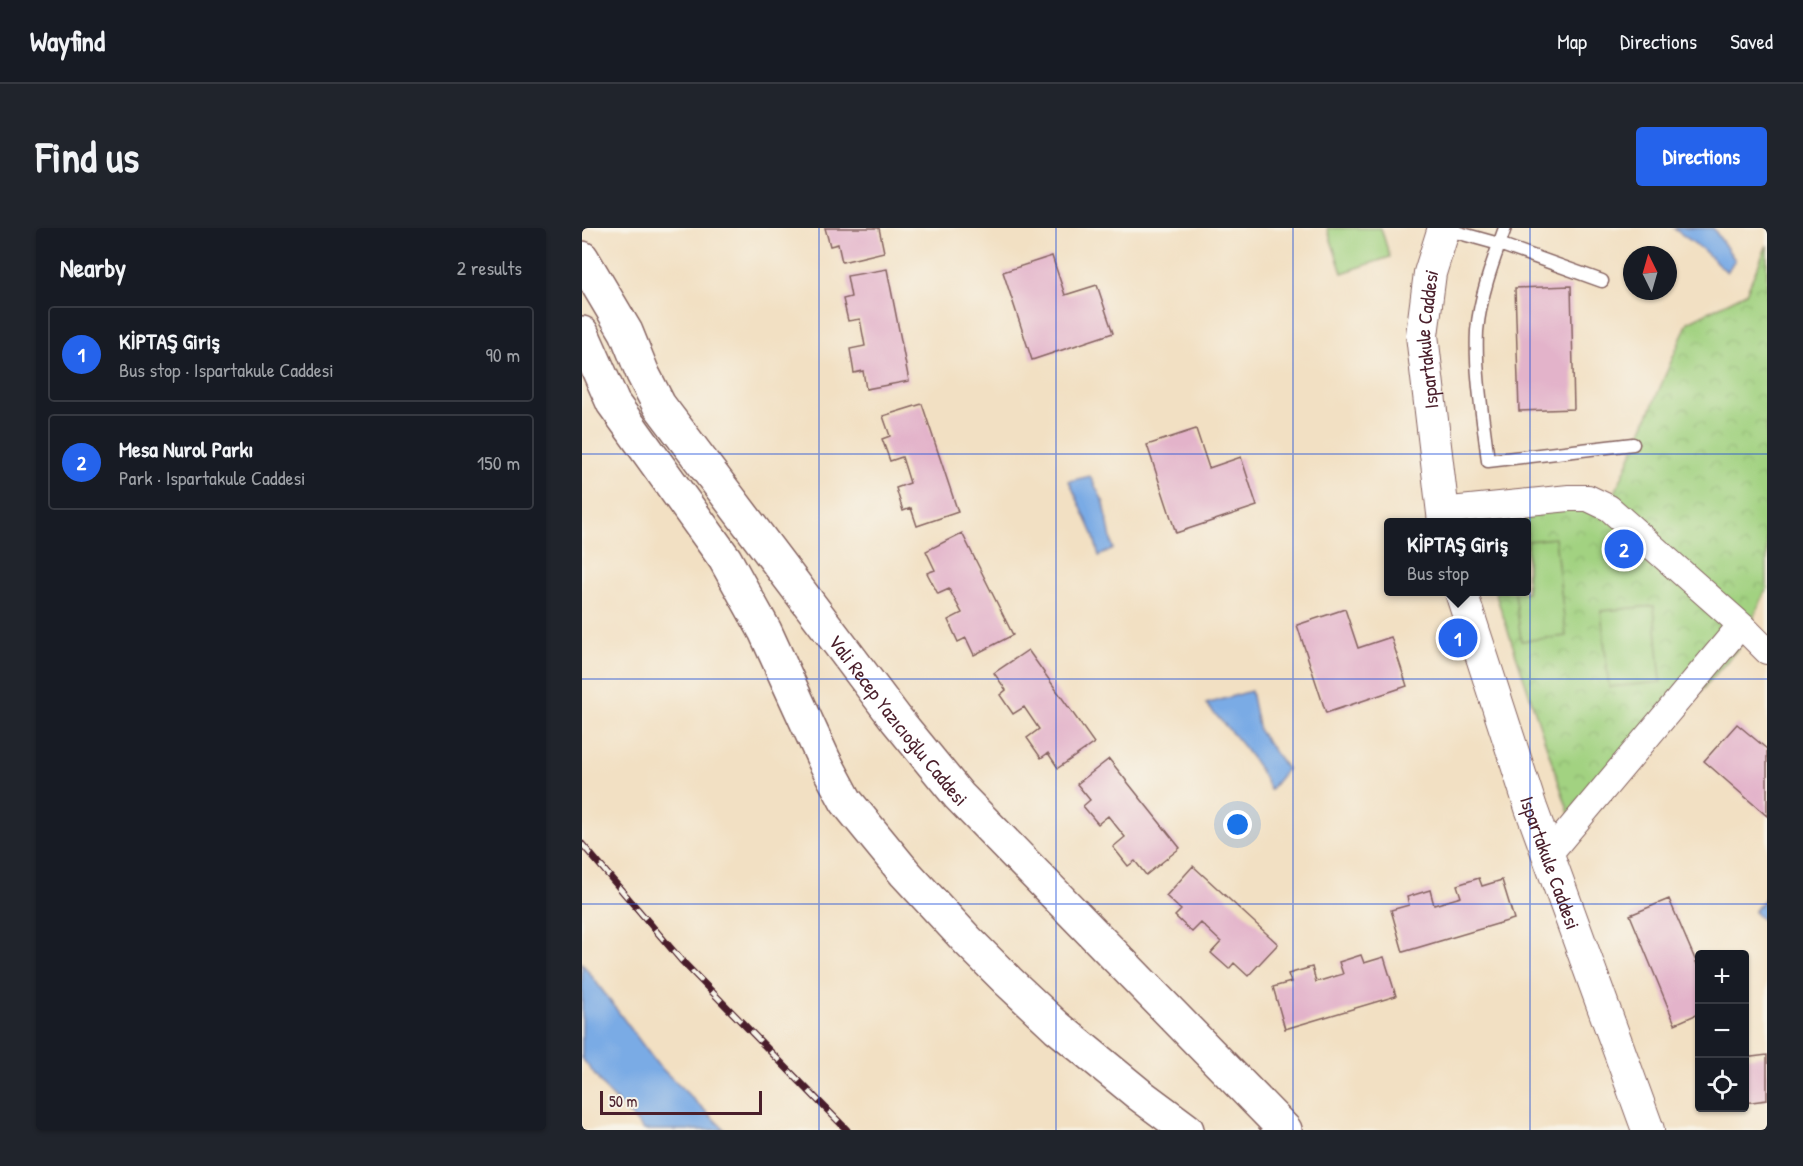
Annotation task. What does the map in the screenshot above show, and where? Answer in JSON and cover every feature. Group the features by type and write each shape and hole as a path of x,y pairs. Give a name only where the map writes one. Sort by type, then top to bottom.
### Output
{"main road":[{"name":"Vali Recep Yazıcıoğlu Caddesi","path":"582,258 626,332 643,374 659,405 896,719 959,796 1285,1130"},
{"path":"582,333 613,403 725,559 765,631 824,760 846,801 905,873 1008,981 1056,1027 1187,1130"}],"street":[{"name":"Ispartakule Caddesi","path":"1442,517 1422,335 1430,273 1444,228"},
{"path":"1442,517 1569,498 1588,498 1609,508 1741,625 1767,651"},
{"name":"Ispartakule Caddesi","path":"1463,596 1531,808 1648,1130"},
{"path":"1549,854 1741,625"}],"lane":[{"path":"1444,228 1499,244 1602,280"},
{"path":"1505,228 1486,284 1477,330 1479,384 1488,460 1633,444"}],"green space":[{"path":"1327,228 1381,228 1390,257 1342,273"},
{"path":"1767,245 1767,588 1741,645 1576,834 1496,596 1531,596 1531,518 1470,518 1467,509 1609,507 1688,322 1746,293"},
{"path":"1555,538 1566,636 1521,641 1515,596 1531,596 1531,541"},
{"path":"1654,606 1661,682 1609,687 1601,611"}],"water":[{"path":"1673,228 1713,228 1735,260 1727,272 1702,249"},
{"path":"1090,476 1104,503 1113,549 1099,556 1093,534 1069,481"},
{"path":"1251,691 1259,731 1287,769 1270,790 1250,755 1206,704"},
{"path":"1767,895 1767,924 1754,912"},
{"path":"582,963 657,1064 725,1130 644,1130 606,1090 582,1058"}],"building":[{"path":"825,228 879,228 884,252 842,262 838,244 830,246"},
{"path":"1052,256 1065,295 1097,285 1113,333 1032,360 1003,272"},
{"path":"887,269 909,381 866,389 863,371 854,373 850,349 865,346 860,319 848,321 843,299 851,297 847,276"},
{"path":"1571,286 1574,409 1519,411 1515,288"},
{"path":"922,404 958,512 917,526 911,508 903,511 896,488 910,483 902,457 890,461 882,439 890,436 883,416"},
{"path":"1196,429 1209,468 1241,457 1257,506 1176,533 1147,445"},
{"path":"962,533 1013,635 974,655 966,638 958,642 948,620 962,613 949,589 938,594 927,573 935,570 926,551"},
{"path":"1345,609 1358,648 1391,637 1407,686 1326,713 1297,625"},
{"path":"1028,650 1094,743 1058,768 1048,753 1041,758 1027,738 1039,729 1024,707 1013,714 1000,695 1006,690 994,673"},
{"path":"1737,724 1767,749 1767,816 1704,761"},
{"path":"1109,759 1180,848 1146,875 1135,861 1128,866 1113,847 1125,837 1108,816 1098,824 1083,806 1090,800 1077,784"},
{"path":"1193,866 1278,944 1248,976 1234,963 1229,969 1211,953 1221,942 1201,923 1192,932 1175,916 1181,910 1166,896"},
{"path":"1479,878 1482,886 1502,880 1514,919 1403,952 1391,910 1409,905 1407,897 1430,890 1434,905 1461,897 1457,885"},
{"path":"1669,899 1695,959 1695,1015 1675,1024 1630,915"},
{"path":"1361,955 1364,963 1384,957 1396,996 1285,1029 1273,987 1291,982 1288,974 1312,967 1316,982 1343,974 1339,962"},
{"path":"1767,1055 1767,1100 1749,1102 1749,1057"}],"railway":[{"path":"582,844 681,960 847,1130"}],"place":[{"name":"Mesa Nurol Parkı","path":"1624,549"},
{"name":"KİPTAŞ Giriş","path":"1458,638"}]}
